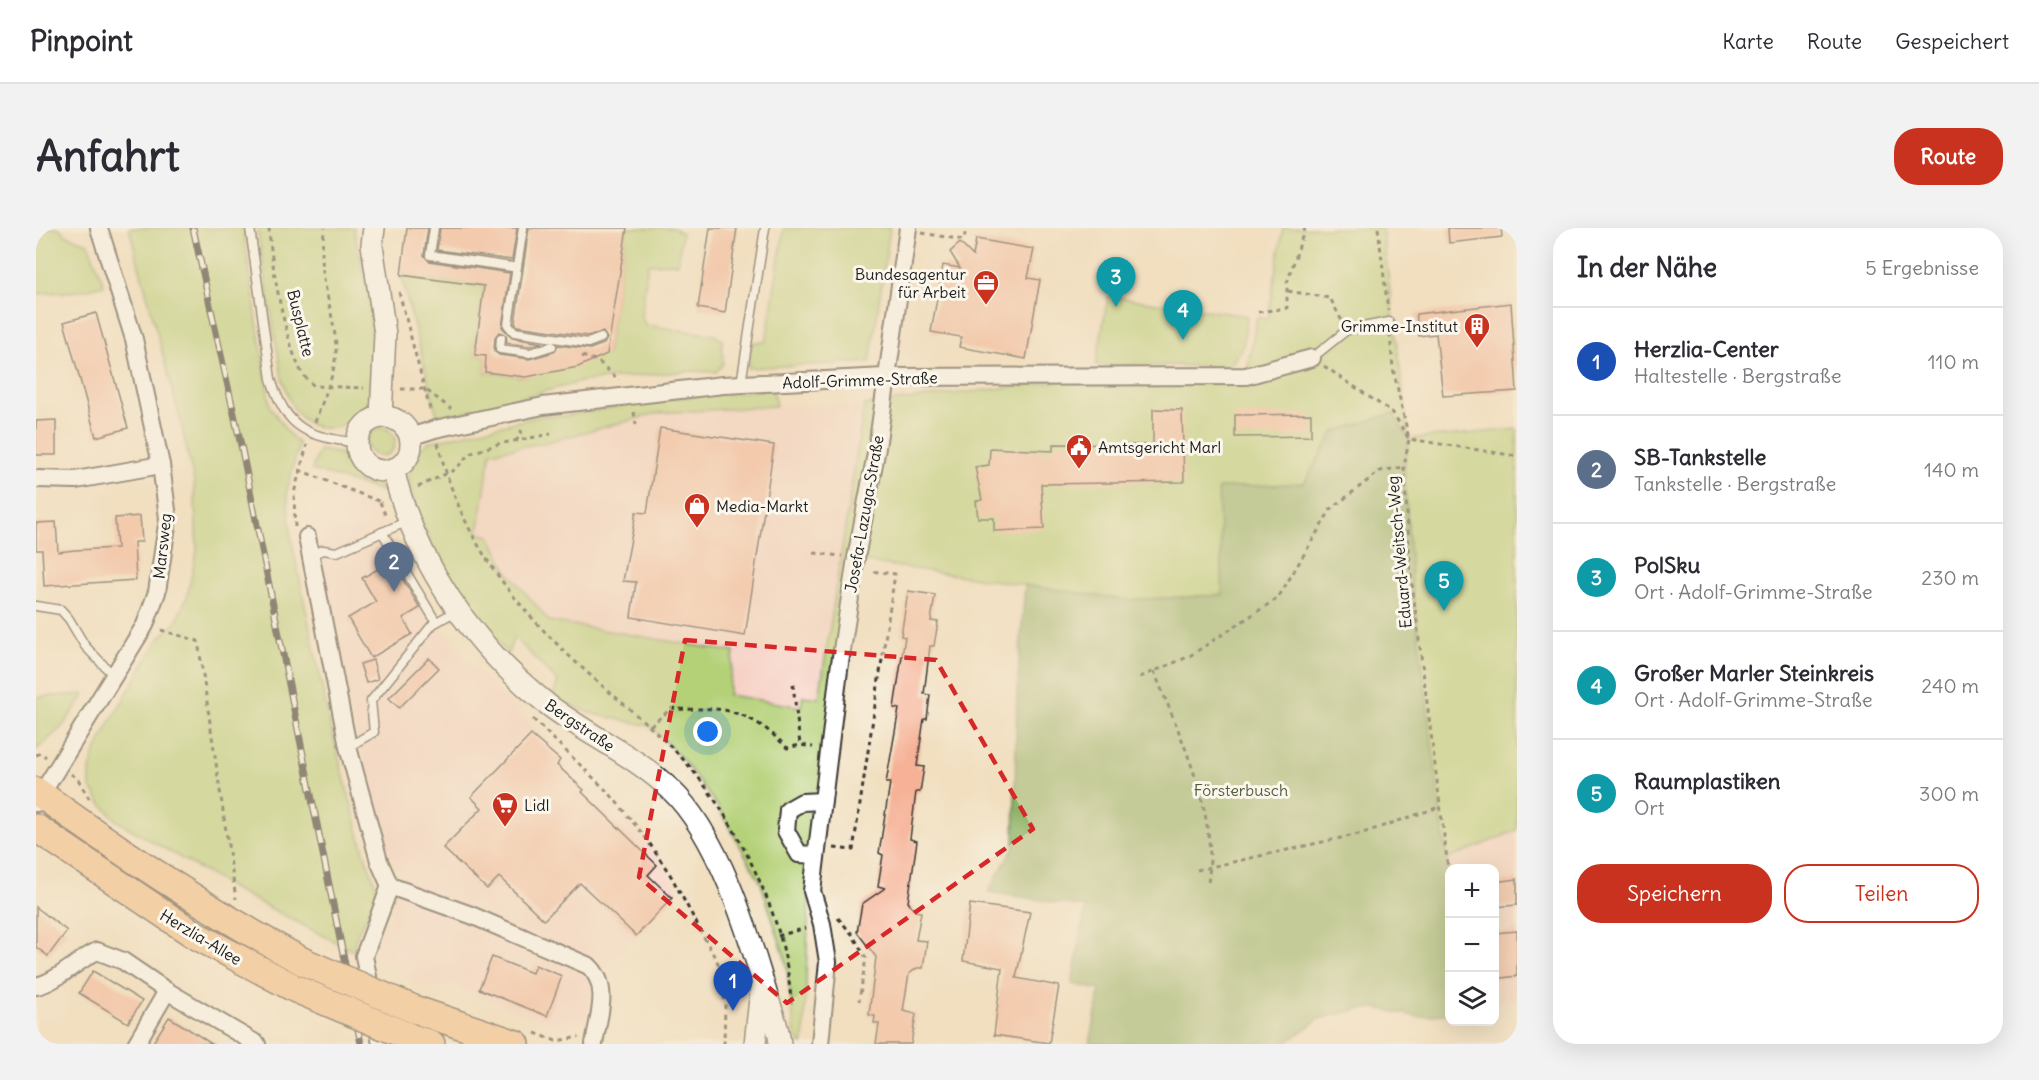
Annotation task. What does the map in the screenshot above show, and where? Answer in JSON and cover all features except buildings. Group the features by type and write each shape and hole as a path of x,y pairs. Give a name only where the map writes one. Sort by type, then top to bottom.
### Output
{"main road":[{"name":"Herzlia-Allee","path":"38,797 239,928 304,962 416,1010 516,1044"},
{"name":"Herzlia-Allee","path":"36,828 195,935 296,989 422,1042"}],"street":[{"name":"Marsweg","path":"38,797 145,625 157,592 168,518 161,465 134,339 99,228"},
{"path":"374,228 372,245 385,334 381,417"},
{"name":"Josefa-Lazuga-Straße","path":"820,1044 828,962 829,920 812,891 855,563 877,448 885,377 908,229"},
{"name":"Adolf-Grimme-Straße","path":"410,438 435,429 543,406 741,384 885,377 1246,376 1312,358"},
{"path":"381,417 400,422 410,438 409,454 402,464 393,469 372,468 363,462 357,443 364,425 381,417"},
{"path":"36,479 76,480 161,465"},
{"name":"Bergstraße","path":"393,469 390,499 394,528 420,549 458,610 496,656 546,703 670,789 703,831 737,906 762,980 780,1044"},
{"path":"308,537 348,747 379,861 390,886 364,956 381,1044"},
{"path":"817,850 799,854 786,831 788,810 802,802 823,801"},
{"path":"390,886 471,915 589,966 598,975 602,988 594,1044"},
{"path":"36,986 46,984 78,960 97,951 123,961 167,991 257,1044"},
{"name":"Bergstraße","path":"755,1044 762,980"},
{"path":"136,1044 167,991"}],"lane":[{"path":"250,228 271,379 278,402 288,418 300,429 357,443"},
{"path":"434,228 430,255 512,267"},
{"path":"523,228 508,325 514,332 588,343 601,338"},
{"path":"741,384 765,228"},
{"path":"1312,358 1347,330 1389,322"},
{"path":"501,338 500,349 531,353 552,346"},
{"path":"310,555 323,550 337,552 394,528 436,622"},
{"path":"36,606 61,610 85,646 115,676"},
{"path":"348,747 374,732 371,701 436,622 458,610"}],"path":[{"name":"Busplatte","path":"269,228 294,355 303,375 315,386 327,388"},
{"path":"308,537 296,538 294,493 299,470 327,388 336,349 320,267 325,228"},
{"path":"908,229 964,240 966,228"},
{"path":"1258,312 1287,308 1287,283 1305,228"},
{"name":"Eduard-Weitsch-Weg","path":"1378,228 1393,368 1409,439 1404,467 1411,577 1447,864"},
{"path":"398,287 445,474 463,518 484,557 518,602 561,648 650,726 672,708 691,711 722,709 752,719 771,731 787,748 800,746 830,750"},
{"path":"1288,291 1330,298 1347,330"},
{"path":"1312,358 1394,413 1409,439 1517,456"},
{"path":"598,361 609,371"},
{"path":"327,388 424,390 469,422"},
{"path":"299,470 390,499 456,469 469,454 498,444 551,435"},
{"path":"1140,677 1188,657 1278,598 1331,510 1380,471 1404,467"},
{"path":"390,499 394,528"},
{"path":"813,553 895,574 853,850 817,850"},
{"path":"145,625 198,641 239,928"},
{"path":"1154,671 1201,790 1210,868 1208,883"},
{"path":"793,684 800,746"},
{"path":"532,718 610,794 646,838 671,876 719,965 725,1004 724,1044"},
{"path":"1197,870 1363,833 1439,807"},
{"path":"778,936 829,920 852,934 866,958 859,1001"}],"highlighted area":[{"path":"685,640 936,660 1033,829 787,1003 639,877"}],"shaded area":[{"path":"864,405 819,698 802,707 727,695 734,652 549,621 508,572 490,536 478,534 491,452 543,443 658,413 776,406"},
{"path":"337,488 370,500 382,516 393,551 429,614 476,670 591,779 652,849 679,891 598,975 602,988 585,1020 566,1030 452,986 423,987 376,962 374,952 383,924 389,918 403,874 393,864 386,845 366,771 340,661 315,529 321,505"},
{"path":"1517,830 1517,1000 1499,1003 1499,864 1447,864 1446,860"}],"green space":[{"path":"36,228 60,228 66,235 88,243 104,285 79,291 36,294"},
{"path":"129,228 243,228 270,406 287,432 299,444 287,491 291,538 330,725 364,852 378,891 357,935 353,951 239,892 117,821 99,801 90,786 90,770 94,755 108,726 159,638 175,624 187,597 197,550 194,481 179,415"},
{"path":"257,228 354,228 370,301 372,356 370,396 365,407 348,423 338,427 316,427 305,421 291,404 282,378"},
{"path":"627,228 674,228 682,233 678,263 648,264 641,315 645,325 714,335 722,340 723,364 716,372 689,371 584,381 438,419 401,275 484,286 475,355 486,356 485,372 526,377 607,354"},
{"path":"784,228 890,228 870,362 748,368 752,342 766,342"},
{"path":"1283,228 1382,228 1409,439 1332,437 1304,483 1219,489 1223,595 1127,600 853,560 809,890 804,1044 801,1044 795,1034 786,961 761,883 718,807 683,760 650,726 593,714 552,698 558,682 514,637 508,654 455,585 424,528 410,485 409,472 413,458 429,442 541,416 563,416 664,399 773,389 776,406 658,413 543,443 491,452 478,533 490,536 508,572 549,621 734,652 728,695 801,707 803,696 819,698 864,405 1084,378 1246,376 1257,317 1268,319"},
{"path":"1108,296 1247,316 1243,346 1230,366 1096,365"},
{"name":"Försterbusch","path":"1393,413 1409,439 1404,467 1411,577 1447,864 1445,864 1445,1014 1419,1017 1376,1008 1356,1010 1319,1019 1284,1044 1090,1044 1100,990 1072,984 1086,907 988,892 1014,847 1017,692 1025,585 1127,600 1223,595 1218,488 1304,483 1334,432"},
{"path":"381,428 391,432 395,442 391,452 381,456 371,452 367,442 371,432"},
{"path":"1517,429 1517,830 1446,860 1411,577 1404,467 1409,439"},
{"path":"319,450 350,455 380,486 382,491 312,470"},
{"path":"85,694 62,727 36,750 36,697"}],"railway":[{"path":"193,228 242,450 361,1044"}],"place":[{"name":"Bundesagentur für Arbeit","path":"986,306"},
{"name":"PolSku","path":"1116,307"},
{"name":"Großer Marler Steinkreis","path":"1183,340"},
{"name":"Grimme-Institut","path":"1477,349"},
{"name":"Amtsgericht Marl","path":"1079,470"},
{"name":"Media-Markt","path":"697,529"},
{"name":"SB-Tankstelle","path":"394,592"},
{"name":"Raumplastiken","path":"1444,611"},
{"name":"Lidl","path":"505,828"},
{"name":"Herzlia-Center","path":"733,1011"}]}
